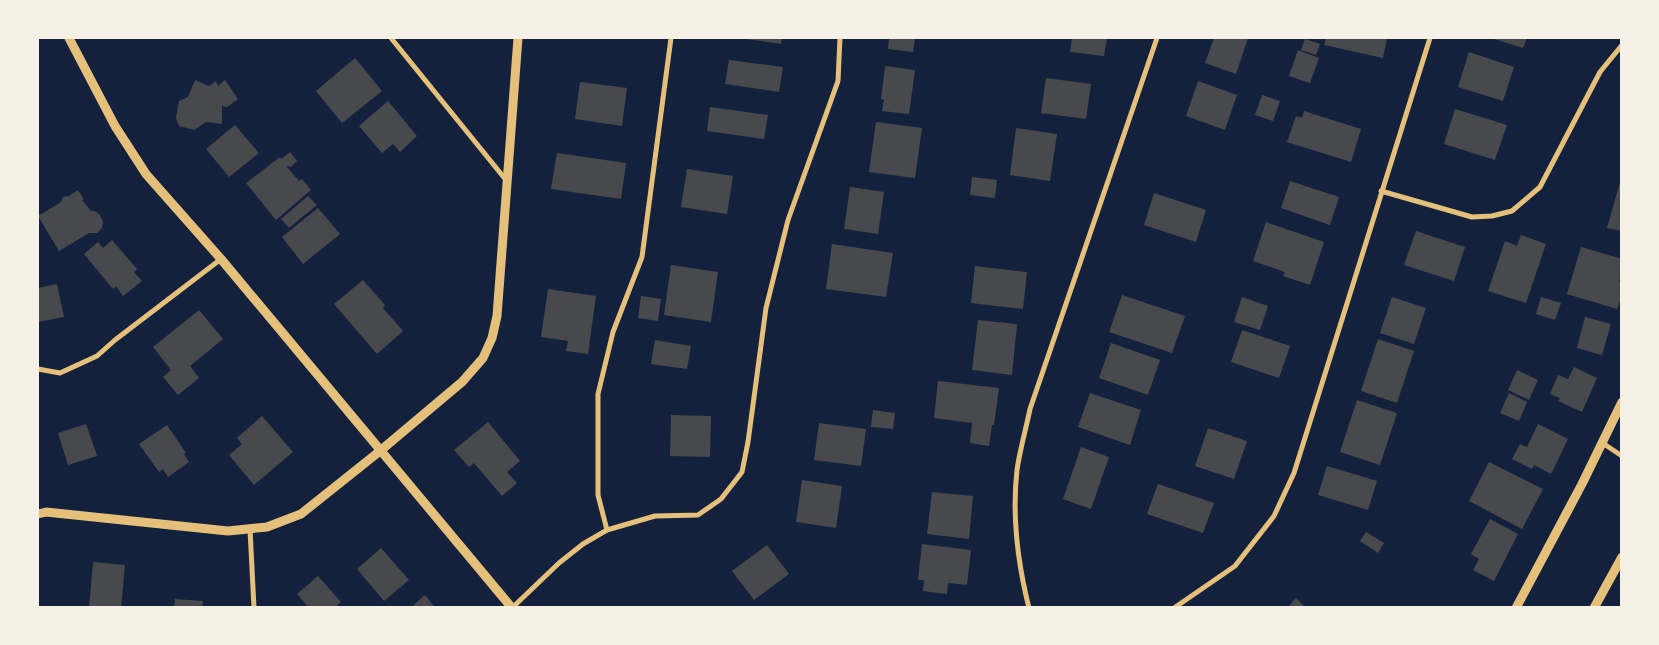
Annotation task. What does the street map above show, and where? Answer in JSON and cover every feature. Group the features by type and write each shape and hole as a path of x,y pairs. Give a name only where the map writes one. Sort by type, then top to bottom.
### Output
{"street":[{"path":"69,38 115,126 146,174 221,259 512,608 559,563 607,530 655,516 698,515 721,499 742,472 748,442 766,308 788,220 838,81 840,38"},
{"path":"391,38 506,180"},
{"path":"38,514 46,512 228,531 267,527 301,514 380,452 462,382 483,358 492,338 497,316 518,38"},
{"path":"607,530 598,495 598,394 613,332 642,257 671,38"},
{"path":"1029,608 1021,571 1016,524 1017,470 1030,409 1158,38"},
{"path":"1174,608 1235,566 1274,516 1294,473 1430,38"},
{"path":"1381,191 1472,217 1492,216 1512,211 1540,187 1600,72 1622,45"},
{"path":"38,369 60,372 97,356 115,340 221,259"},
{"path":"1516,608 1582,484 1622,402"},
{"path":"1602,442 1622,456"},
{"path":"250,529 254,608"},
{"path":"1594,608 1622,557"}],"building":[{"path":"740,38 782,38 781,44"},
{"path":"889,38 915,38 913,52 888,49"},
{"path":"1072,38 1107,38 1104,56 1070,52"},
{"path":"1214,38 1248,38 1236,74 1205,63"},
{"path":"1326,38 1387,38 1383,58 1324,45"},
{"path":"1491,38 1527,38 1523,48"},
{"path":"1305,39 1320,44 1316,55 1301,50"},
{"path":"1298,50 1319,58 1310,83 1289,76"},
{"path":"1469,52 1514,67 1503,101 1458,87"},
{"path":"355,58 382,91 342,123 316,91"},
{"path":"729,60 783,67 779,92 725,84"},
{"path":"885,66 915,70 909,114 882,111 884,100 881,99"},
{"path":"1046,78 1091,84 1086,119 1041,113"},
{"path":"195,80 209,86 216,81 218,86 225,80 238,99 227,107 222,106 222,124 206,122 194,130 179,126 176,118 179,101 188,97"},
{"path":"1198,81 1237,95 1225,130 1186,116"},
{"path":"580,82 627,88 622,126 575,119"},
{"path":"1262,95 1280,101 1273,121 1255,115"},
{"path":"388,101 417,136 400,152 393,144 382,153 359,126"},
{"path":"710,107 768,115 764,139 707,131"},
{"path":"1455,109 1507,125 1495,160 1444,144"},
{"path":"1304,111 1361,129 1351,162 1287,142 1296,116 1302,118"},
{"path":"876,122 922,128 915,178 869,172"},
{"path":"235,125 259,153 229,177 206,149"},
{"path":"1016,128 1057,134 1050,181 1010,175"},
{"path":"290,152 297,161 291,167 286,166 299,181 302,179 311,190 276,220 246,183 280,157 281,159"},
{"path":"557,153 626,163 621,199 551,189"},
{"path":"687,169 733,176 727,214 681,207"},
{"path":"972,177 997,180 995,198 970,195"},
{"path":"1290,181 1339,197 1330,225 1281,208"},
{"path":"1620,182 1622,182 1622,231 1607,228"},
{"path":"850,187 884,192 878,234 844,229"},
{"path":"78,190 84,200 82,200 91,211 95,211 100,215 103,222 102,228 97,233 89,233 59,251 38,216 61,202 63,197 69,196"},
{"path":"1154,193 1206,210 1196,242 1144,225"},
{"path":"308,196 317,205 289,228 281,219"},
{"path":"318,208 340,234 303,264 282,237"},
{"path":"1266,222 1324,242 1310,285 1283,276 1285,272 1253,261"},
{"path":"1416,231 1465,247 1454,281 1404,265"},
{"path":"1521,235 1546,244 1526,303 1488,291 1505,241 1517,246"},
{"path":"112,240 137,269 134,272 142,281 123,296 116,286 113,289 84,254 98,242 103,248"},
{"path":"832,244 893,253 886,297 826,289"},
{"path":"1581,247 1622,259 1622,273 1619,281 1622,282 1622,296 1617,309 1567,294"},
{"path":"671,265 718,272 711,322 664,315"},
{"path":"975,266 1027,272 1023,309 971,303"},
{"path":"363,280 385,305 383,308 403,331 377,354 334,304"},
{"path":"57,284 64,317 38,322 38,288"},
{"path":"548,289 596,296 588,354 566,351 568,341 541,337"},
{"path":"1122,295 1185,316 1172,353 1109,332"},
{"path":"641,296 661,299 658,321 638,318"},
{"path":"1242,297 1268,306 1260,330 1234,322"},
{"path":"1392,297 1426,308 1414,344 1380,333"},
{"path":"1541,297 1561,303 1555,320 1536,314"},
{"path":"199,310 223,339 190,366 199,378 178,395 163,377 171,370 153,347"},
{"path":"1585,317 1611,324 1602,355 1577,348"},
{"path":"978,320 1017,324 1012,375 972,370"},
{"path":"1242,330 1290,346 1279,378 1231,362"},
{"path":"1378,339 1414,351 1397,403 1361,391"},
{"path":"655,340 691,346 687,369 651,364"},
{"path":"1111,343 1160,360 1148,395 1099,378"},
{"path":"1574,367 1597,378 1582,412 1558,401 1560,398 1550,394 1558,375 1568,379"},
{"path":"1517,370 1538,380 1529,400 1508,390"},
{"path":"938,381 999,388 989,446 970,443 972,423 934,418"},
{"path":"1090,393 1141,410 1130,445 1078,427"},
{"path":"1509,393 1527,402 1519,421 1500,413"},
{"path":"1357,400 1397,413 1380,465 1340,452"},
{"path":"873,410 895,413 893,429 871,427"},
{"path":"671,415 711,416 710,457 670,456"},
{"path":"262,416 293,452 254,485 229,455 242,444 237,438"},
{"path":"488,422 520,461 507,472 517,483 502,496 474,463 469,467 454,450"},
{"path":"819,423 866,429 861,466 814,460"},
{"path":"86,424 97,456 68,465 58,433"},
{"path":"1538,424 1568,439 1551,474 1534,465 1532,469 1512,459 1520,444 1527,447"},
{"path":"167,425 186,453 184,454 189,462 168,477 163,469 159,472 139,444"},
{"path":"1208,428 1247,441 1234,479 1195,466"},
{"path":"1081,447 1109,457 1091,509 1063,499"},
{"path":"1489,462 1543,489 1522,529 1469,501"},
{"path":"1327,466 1377,481 1368,510 1318,495"},
{"path":"802,480 842,486 836,528 796,522"},
{"path":"1158,484 1214,503 1203,533 1147,514"},
{"path":"932,492 973,496 969,539 927,534"},
{"path":"1490,519 1518,534 1494,581 1473,570 1479,559 1471,554"},
{"path":"1366,532 1384,543 1378,553 1360,541"},
{"path":"922,544 971,550 967,585 948,583 947,594 923,591 924,580 918,580"},
{"path":"767,545 789,574 754,600 732,571"},
{"path":"381,548 409,580 384,601 357,569"},
{"path":"93,562 125,565 121,608 89,608"},
{"path":"318,576 341,602 334,608 309,608 297,594"},
{"path":"425,595 435,608 410,608"},
{"path":"1296,598 1306,608 1287,608"},
{"path":"175,599 203,601 202,608 174,608"}]}
